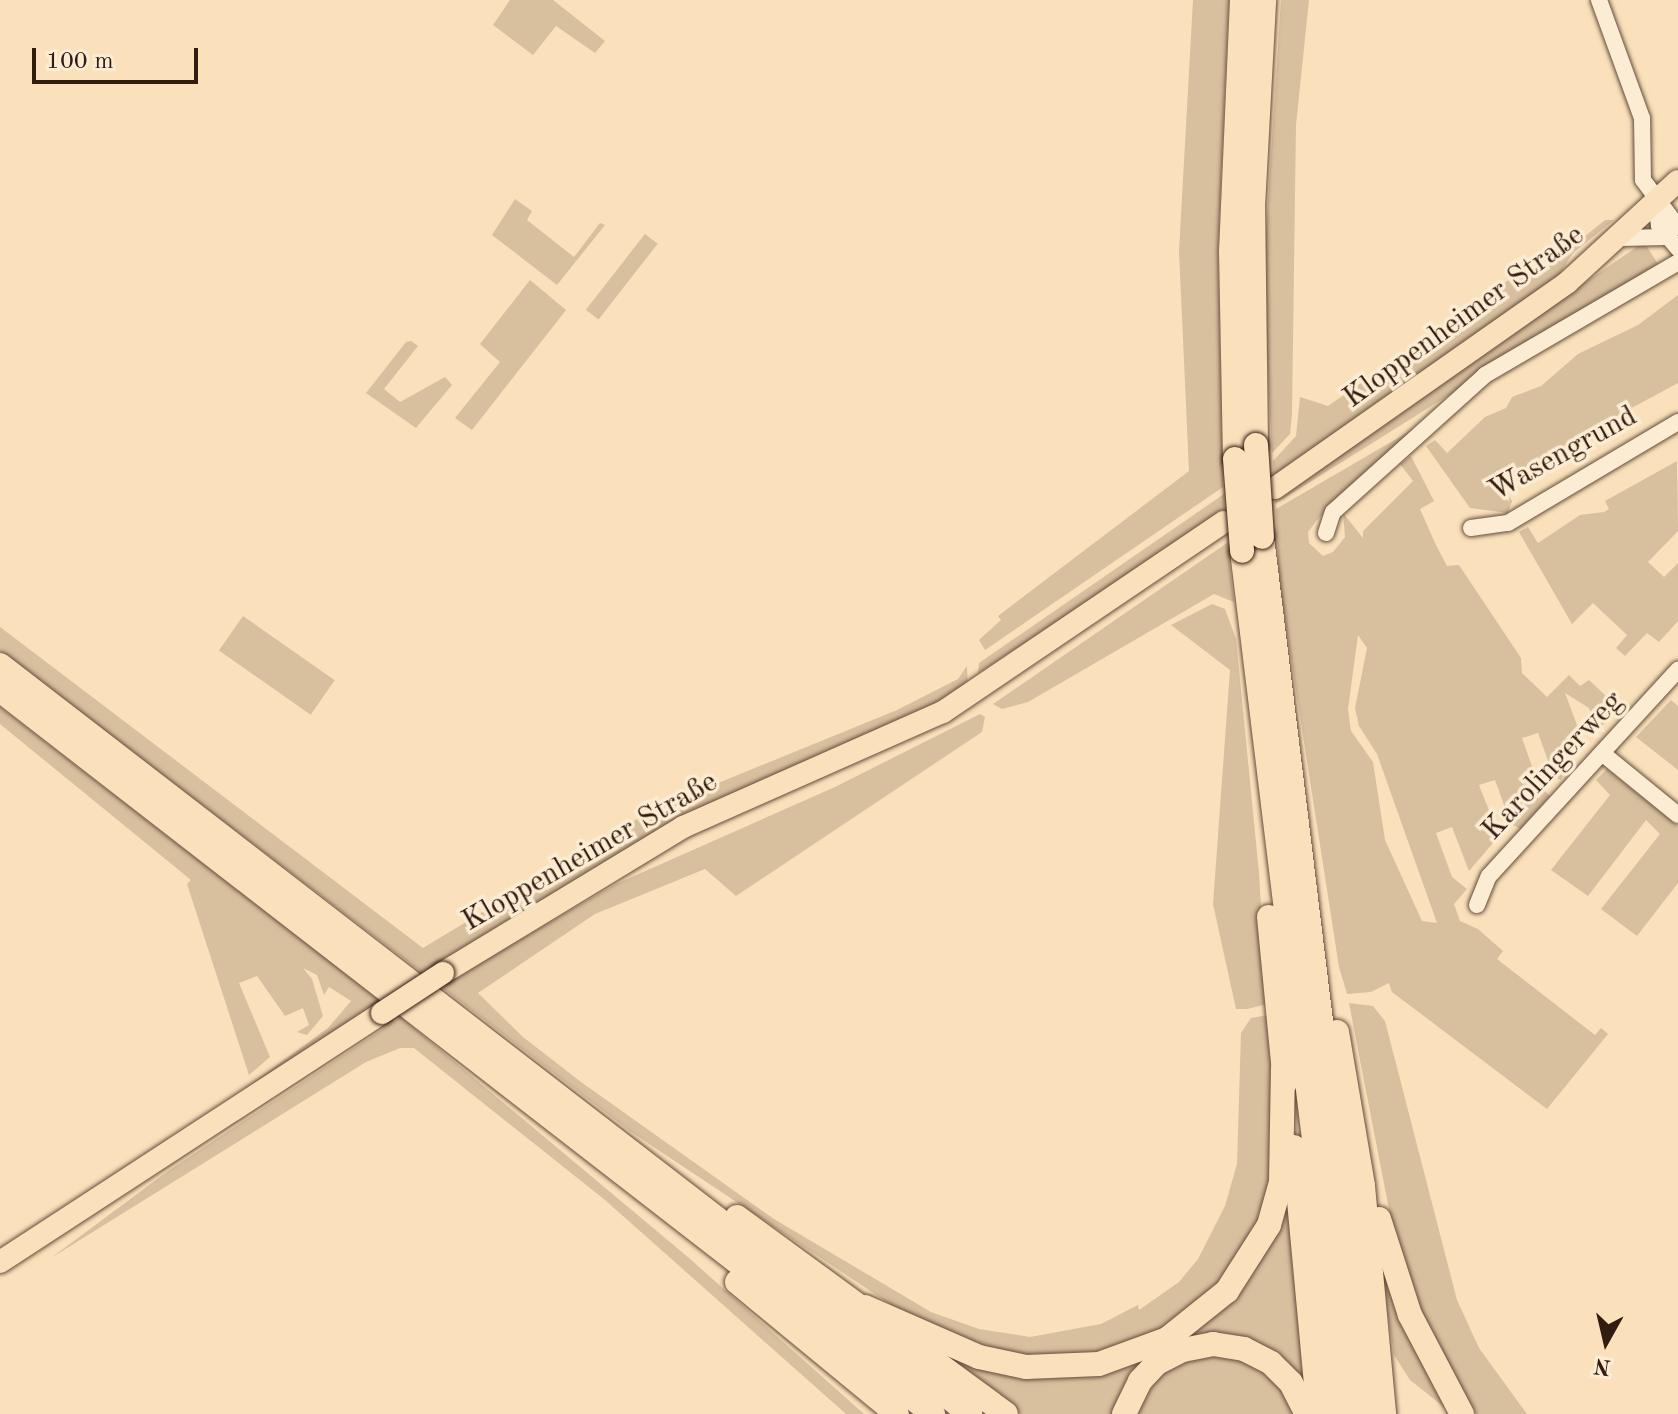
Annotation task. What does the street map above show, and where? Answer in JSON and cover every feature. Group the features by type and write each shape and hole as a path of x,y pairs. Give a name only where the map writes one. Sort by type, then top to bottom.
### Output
{"highway":[{"path":"1242,0 1232,193 1235,459 1252,544 1304,894 1304,992 1339,1414"},
{"path":"1264,0 1253,206 1256,445 1252,544 1275,845 1265,864 1304,992 1362,1414"},
{"path":"0,665 970,1414"},
{"path":"0,690 933,1414"},
{"path":"865,1307 979,1357 1041,1369 1112,1361 1176,1334 1227,1291 1269,1225 1283,1161 1283,1069 1308,1018"},
{"path":"1308,1018 1353,1112 1405,1301 1435,1370 1462,1414"},
{"path":"1283,1069 1307,1262 1319,1414"},
{"path":"1353,1112 1384,1414"},
{"path":"626,1149 674,1173 865,1307 1006,1414"},
{"path":"648,1193 688,1241 897,1414"},
{"path":"1124,1414 1140,1381 1157,1363 1183,1350 1213,1344 1244,1349 1271,1363 1291,1383 1307,1414"},
{"path":"851,1379 881,1414"}],"main road":[{"name":"Kloppenheimer Straße","path":"1275,488 1550,296 1621,238 1678,181"},
{"name":"Kloppenheimer Straße","path":"0,1262 443,973 683,827 943,712 1224,522"}],"street":[{"path":"1599,0 1642,118 1643,180 1674,238 1621,238"},
{"path":"1326,533 1333,512 1485,375 1678,262"},
{"name":"Wasengrund","path":"1471,528 1508,523 1678,422"},
{"name":"Karolingerweg","path":"1477,905 1489,876 1678,670"},
{"path":"1602,753 1678,815"}],"shaded area":[{"path":"510,0 553,0 605,41 595,53 556,26 533,55 493,25"},
{"path":"1193,0 1229,0 1218,250 1223,487 985,650 979,640 1001,620 998,616 1189,471 1179,251"},
{"path":"1281,0 1309,0 1296,125 1292,414 1290,434 1272,453 1263,278"},
{"path":"515,199 532,211 527,220 574,257 600,223 605,225 557,285 492,235"},
{"path":"1605,220 1614,220 1573,253 1554,283 1274,481 1273,461 1296,436 1300,397 1328,406 1507,281 1547,267"},
{"path":"645,234 658,244 599,319 586,310"},
{"path":"1644,242 1658,264 1275,504 1275,496"},
{"path":"530,280 566,310 472,430 455,418 500,362 480,344"},
{"path":"1678,295 1678,383 1576,438 1578,443 1566,450 1555,449 1501,482 1512,501 1508,513 1470,508 1426,446 1435,440 1447,453 1485,417 1506,408 1512,397 1541,386 1578,354 1638,325"},
{"path":"411,341 418,346 384,389 400,402 445,377 452,385 416,428 366,393 406,342"},
{"path":"1415,428 1317,520 1308,532 1309,543 1323,556 1333,552 1345,537 1343,513 1363,538 1363,531 1413,481 1400,464 1411,456 1434,501 1420,509 1435,543 1447,566 1459,565 1521,658 1522,673 1547,697 1569,675 1580,686 1589,680 1620,709 1597,730 1589,708 1565,693 1581,736 1561,780 1554,777 1538,733 1522,738 1538,783 1550,796 1521,829 1511,824 1495,780 1479,785 1499,836 1469,871 1452,827 1436,833 1452,877 1467,889 1454,904 1460,921 1478,929 1503,951 1497,959 1595,1035 1601,1028 1608,1034 1547,1109 1392,992 1389,983 1371,992 1347,994 1339,967 1279,581 1276,509","holes":["1358,635 1367,648 1355,708 1359,726 1377,754 1437,923 1422,921 1385,840 1373,762 1351,731 1348,709"]},
{"path":"1677,461 1678,531 1648,562 1664,577 1678,563 1678,621 1659,642 1647,633 1625,656 1616,648 1627,635 1593,603 1572,624 1519,532 1528,527 1538,543 1580,515 1604,512 1609,509 1605,501"},
{"path":"1224,494 1225,515 978,673 979,663"},
{"path":"1227,543 1234,602 1214,594 1028,702 1002,709 993,704"},
{"path":"1212,604 1225,609 1236,639 1259,873 1267,1004 1247,1009 1236,1009 1213,904 1230,670 1171,625"},
{"path":"243,616 335,680 311,715 219,650"},
{"path":"0,627 423,948 692,786 711,786 897,710 958,679 967,666 968,688 424,974 0,651"},
{"path":"1671,700 1678,706 1678,770 1636,737"},
{"path":"0,707 383,1002 207,1116 328,1028 351,1001 329,987 324,995 317,975 303,968 312,979 323,1016 307,1035 297,1032 309,1025 303,1008 285,1016 257,976 239,983 270,1057 249,1075 187,884 191,880 0,724"},
{"path":"980,714 985,717 982,732 736,896 705,869 595,914 478,993 523,1037 581,1082 774,1219 931,1312 979,1329 1030,1337 1101,1324 1138,1305 1139,1310 1179,1282 1198,1259 1225,1206 1237,1164 1241,1033 1251,1018 1268,1015 1278,1093 1268,1202 1231,1274 1167,1330 1077,1360 995,1353 893,1306 631,1132 440,986 616,884 835,787"},
{"path":"1607,769 1678,826 1678,883 1637,936 1601,909 1660,834 1646,820 1588,896 1551,870 1610,795 1596,780"},
{"path":"1349,1003 1373,1006 1385,1021 1457,1300 1479,1348 1527,1414 1476,1414 1425,1328 1392,1225"},
{"path":"401,1017 689,1258 864,1414 846,1414 605,1200 414,1048 400,1048 366,1062 51,1258 168,1171"},
{"path":"1287,1200 1309,1398 1288,1371 1189,1342 1119,1414 1020,1414 923,1340 1026,1374 1178,1339"},
{"path":"1381,1265 1415,1350 1449,1411 1410,1380 1394,1355"},
{"path":"1221,1354 1254,1364 1281,1387 1297,1414 1135,1414 1159,1375 1179,1362"}]}
